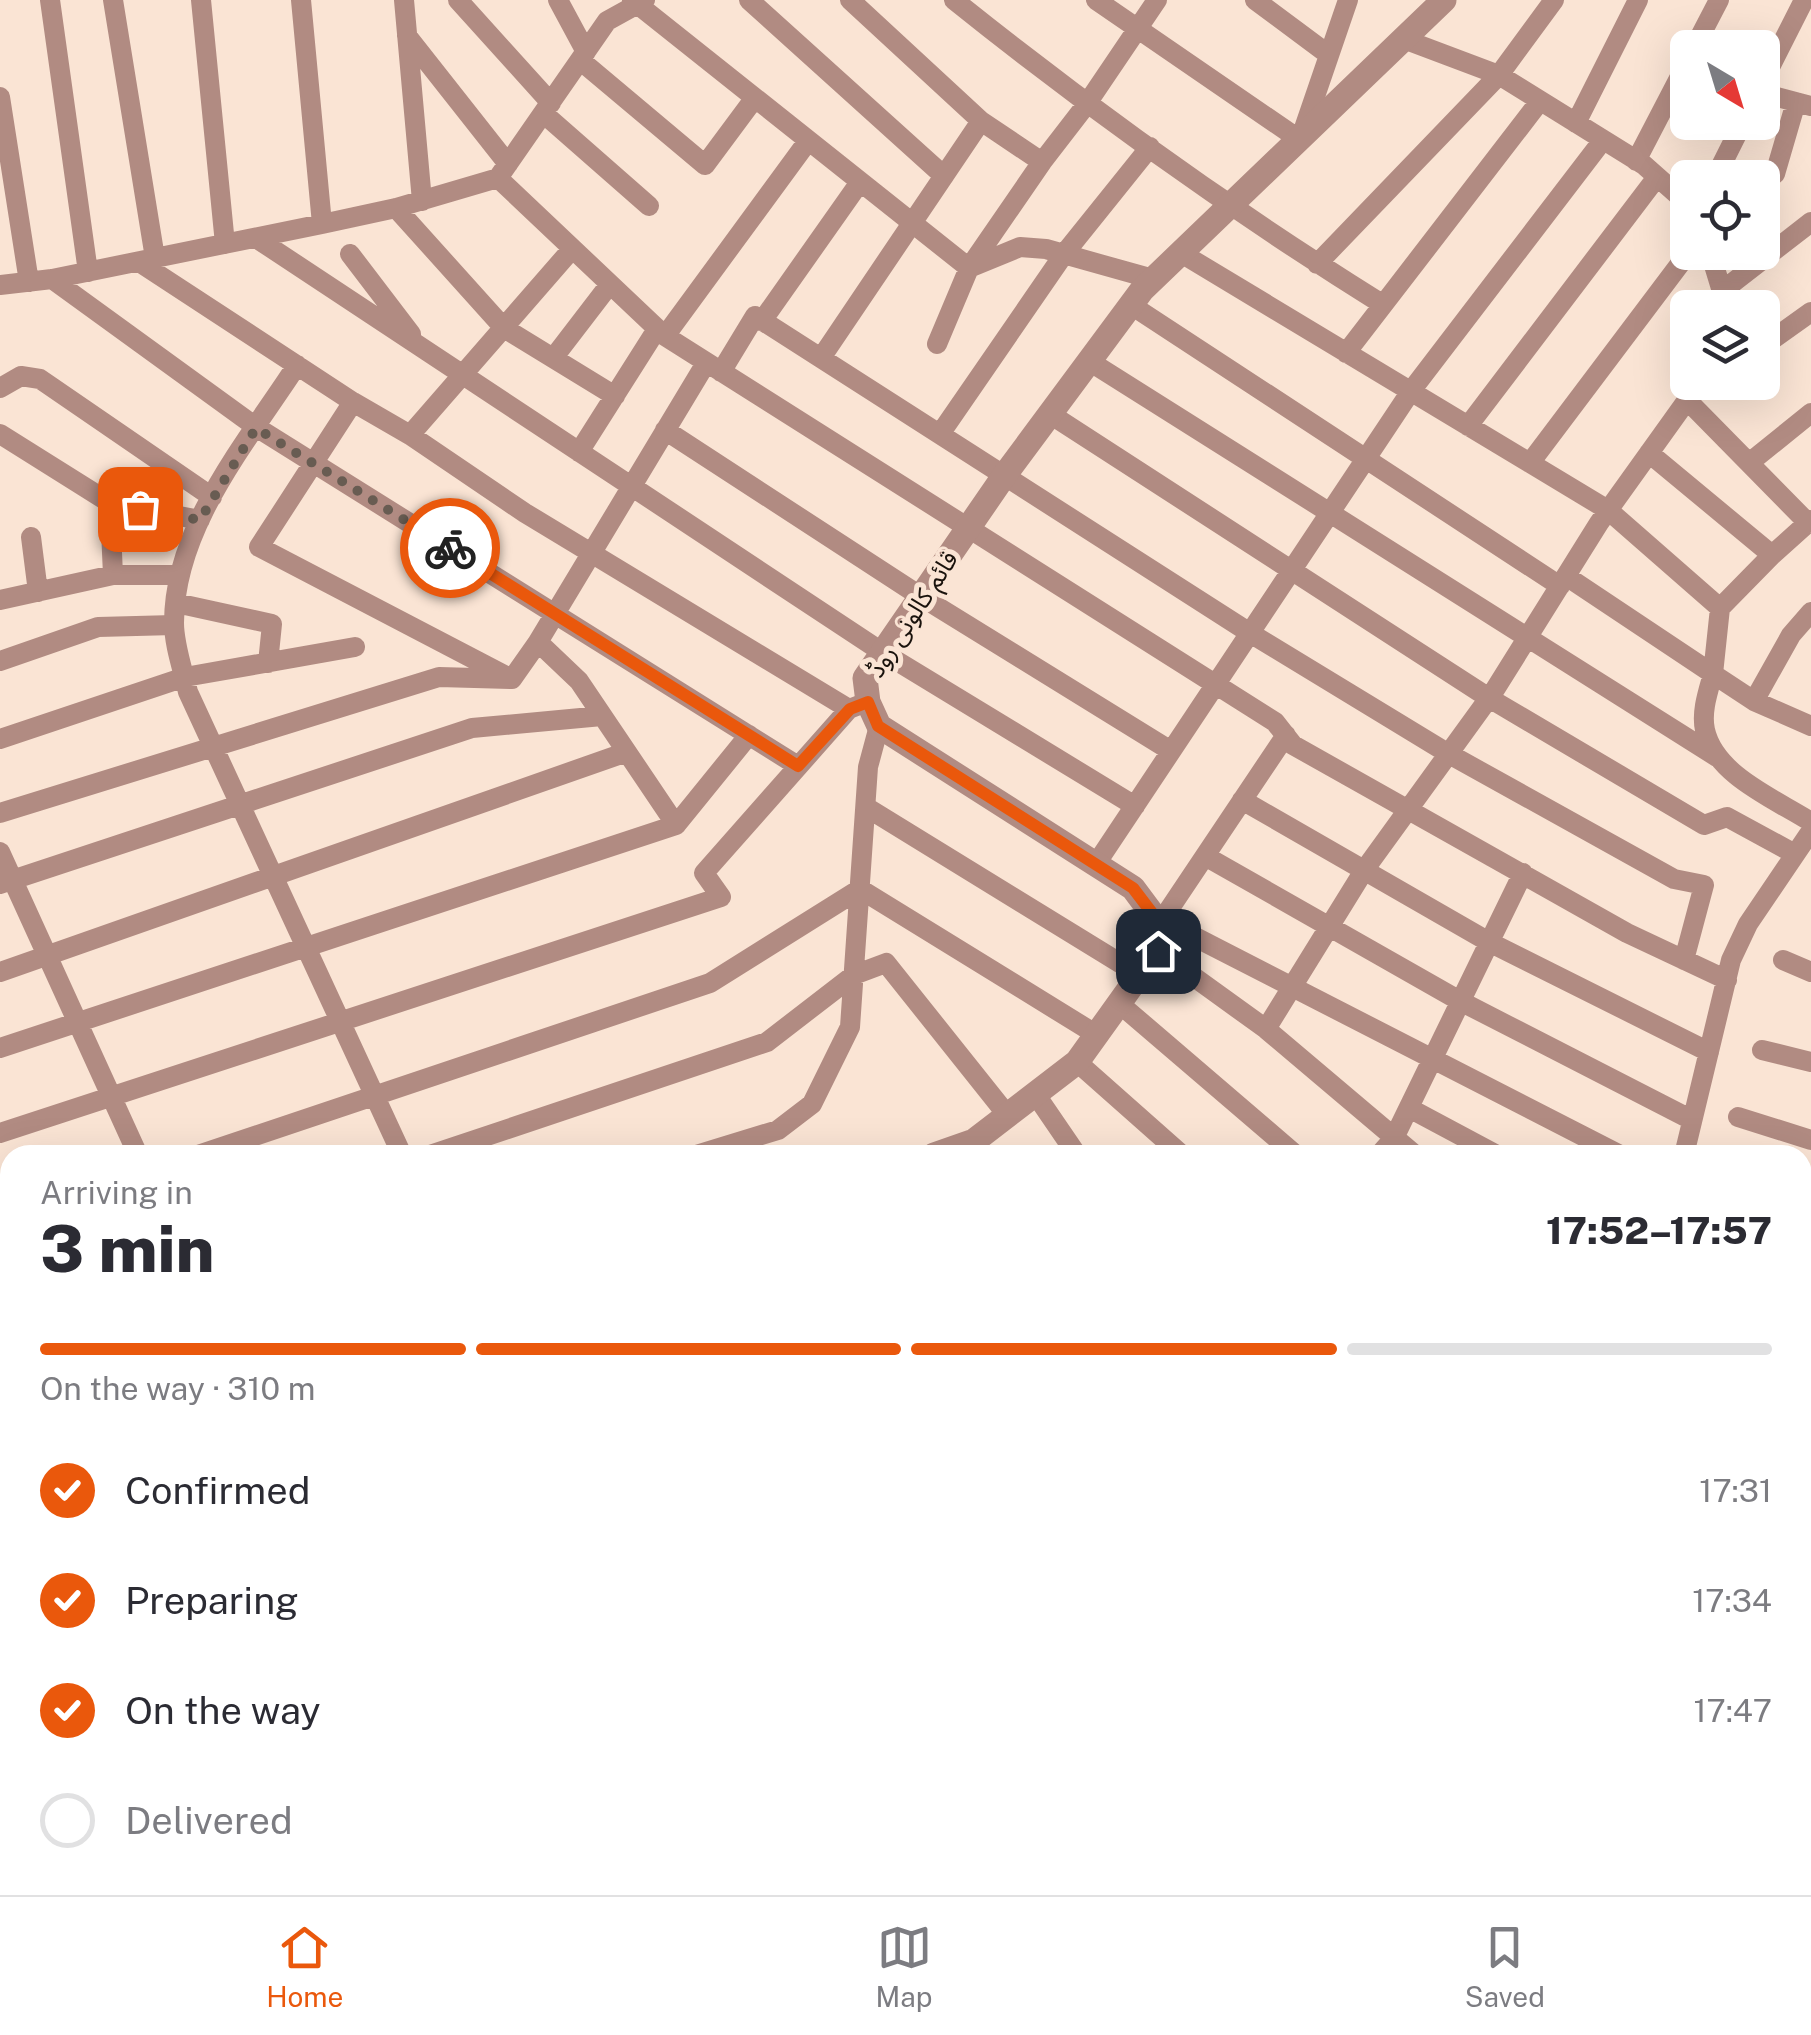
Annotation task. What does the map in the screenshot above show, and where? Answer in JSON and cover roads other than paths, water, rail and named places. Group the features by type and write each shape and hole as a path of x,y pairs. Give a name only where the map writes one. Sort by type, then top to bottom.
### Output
{"street":[{"path":"50,0 88,272"},
{"path":"112,0 147,260 297,365 590,553 865,712 1133,888 1162,936 1403,1145"},
{"path":"200,0 225,244"},
{"path":"301,0 322,224"},
{"path":"404,0 422,201"},
{"path":"458,0 547,108 649,206"},
{"path":"558,0 583,56 705,165 754,98"},
{"path":"750,0 944,176"},
{"path":"850,0 982,120 1042,162"},
{"path":"954,0 1086,106 1230,206 1382,304"},
{"path":"1096,0 1300,140 1348,0"},
{"path":"936,344 969,268 1158,0"},
{"path":"1255,0 1329,56"},
{"name":"قائم کالونی روڈ","path":"865,712 866,678 882,652 1004,476 1131,304 1444,0"},
{"path":"1317,264 1499,75 1554,0"},
{"path":"1576,123 1638,0"},
{"path":"1703,30 1718,0"},
{"path":"1780,47 1804,0"},
{"path":"0,285 52,280 396,208 503,171 608,21 638,2 969,268"},
{"path":"407,36 503,171 572,249 661,333 1275,722 1294,745 1626,933 1727,980"},
{"path":"1406,40 1499,75 1636,160 1670,188"},
{"path":"1636,160 1670,95"},
{"path":"0,97 29,282"},
{"path":"1346,353 1540,101"},
{"path":"1780,162 1804,104"},
{"path":"821,358 982,120"},
{"path":"1096,864 1411,391 1603,140"},
{"path":"579,452 661,333 808,142"},
{"path":"940,434 1064,254 1150,148"},
{"path":"1468,426 1657,177"},
{"path":"762,320 860,182"},
{"path":"396,208 504,328 615,396"},
{"path":"1735,290 1811,222"},
{"path":"256,238 882,652 1135,806"},
{"path":"969,268 1020,247 1064,254 1154,279"},
{"path":"410,435 572,249"},
{"path":"1181,253 1608,510 1720,608"},
{"path":"350,254 422,348"},
{"path":"1530,463 1675,270"},
{"path":"52,280 256,428 798,766"},
{"path":"554,358 610,284"},
{"path":"1131,304 1366,460 1754,701 1811,726"},
{"path":"1780,334 1811,312"},
{"path":"512,679 666,430 754,316 1250,633 1449,754 1674,878 1704,884 1684,960"},
{"path":"1090,361 1717,758 1811,822"},
{"path":"297,365 200,520 179,575 174,625 185,677 213,747 397,1145"},
{"path":"0,388 21,376 40,379 212,497"},
{"path":"1266,1029 1365,871 1489,698 1608,510 1688,401 1809,521 1720,608 1713,674 1705,702 1705,728 1717,758"},
{"path":"353,402 259,547 512,679"},
{"path":"1749,463 1811,413"},
{"path":"1050,414 1489,698 1704,825 1727,817 1795,854"},
{"path":"666,430 920,596 1172,751"},
{"path":"0,434 110,503 200,520"},
{"path":"1650,453 1772,554"},
{"path":"105,499 110,506 113,575"},
{"path":"32,537 38,592"},
{"path":"0,600 113,575 179,575"},
{"path":"176,603 272,624 268,663"},
{"path":"1754,701 1790,635 1811,612"},
{"path":"0,661 98,627 174,625"},
{"path":"538,642 579,681 676,825"},
{"path":"0,739 185,677 355,648"},
{"path":"0,813 438,677 512,679"},
{"path":"0,1133 720,897 704,873 798,766 865,712"},
{"path":"729,1145 778,1130 812,1104 850,1027 868,768 865,712"},
{"path":"6,882 472,728 602,716"},
{"path":"0,1048 676,825 749,735"},
{"path":"963,1145 974,1141 1077,1062 1141,976 1204,856 1286,735"},
{"path":"0,972 627,752"},
{"path":"1242,800 1489,942 1709,1052"},
{"path":"866,807 1141,976"},
{"path":"1686,1145 1727,980 1748,924 1811,831"},
{"path":"0,852 6,882 46,956 133,1145"},
{"path":"1204,856 1460,1001 1692,1120"},
{"path":"1388,1145 1522,873"},
{"path":"860,889 1096,1036"},
{"path":"228,1145 710,983 860,889"},
{"path":"1162,936 1194,936 1600,1145"},
{"path":"1783,960 1811,972"},
{"path":"460,1145 767,1042 854,975 886,963 1008,1116"},
{"path":"1121,1005 1284,1145"},
{"path":"1762,1050 1811,1062"},
{"path":"1077,1062 1171,1145"},
{"path":"1036,1095 1070,1145"},
{"path":"1409,1108 1478,1145"},
{"path":"1738,1117 1811,1140"}]}
